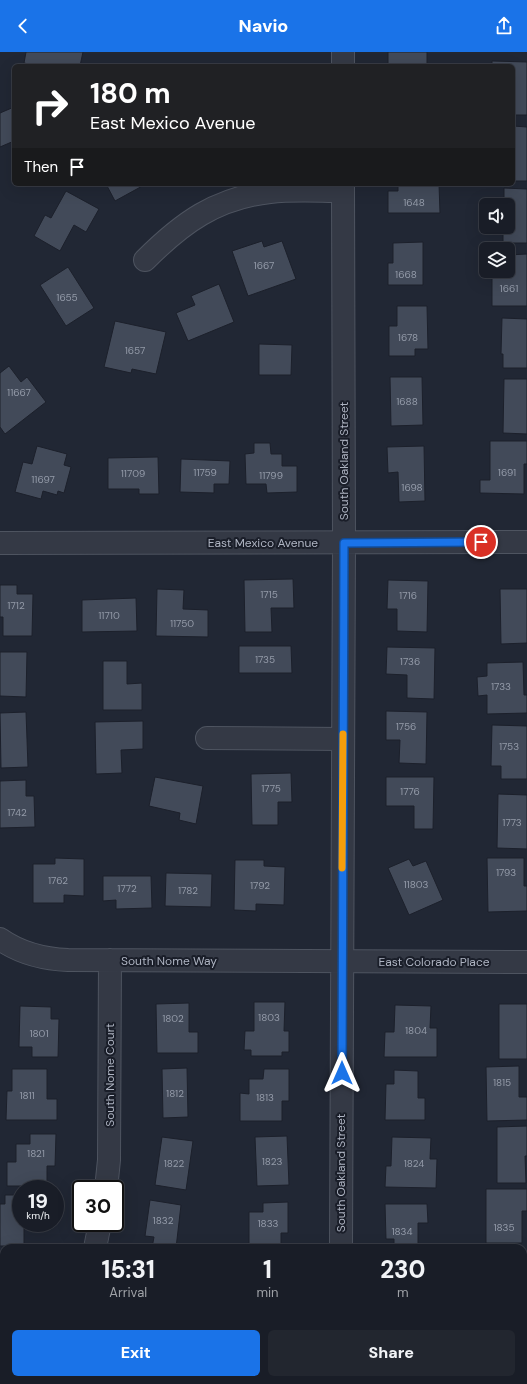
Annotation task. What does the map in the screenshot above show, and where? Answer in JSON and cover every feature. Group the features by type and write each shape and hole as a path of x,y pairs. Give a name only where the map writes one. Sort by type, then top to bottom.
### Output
{"street":[{"path":"343,52 343,64"},
{"path":"145,260 190,220 216,207 243,197 271,192 344,187"},
{"name":"South Oakland Street","path":"341,1244 344,187"},
{"name":"East Mexico Avenue","path":"0,543 527,542"},
{"path":"207,738 343,739"},
{"name":"South Nome Way","path":"0,939 7,944 30,954 55,960 342,961"},
{"name":"South Nome Court","path":"107,1180 109,1160 110,960"},
{"name":"East Colorado Place","path":"342,961 527,962"},
{"path":"96,1244 98,1232"}],"building":[{"path":"26,52 83,52 80,64 24,63"},
{"path":"388,52 427,52 427,64 388,64"},
{"path":"492,61 527,62 527,115 515,115 515,64 492,64"},
{"path":"12,108 12,142 0,147 0,113"},
{"path":"515,126 527,127 527,181 515,181"},
{"path":"107,186 142,186 115,201"},
{"path":"398,186 439,186 440,213 388,213 388,191 398,191"},
{"path":"504,188 527,189 527,243 503,242 503,234 515,234 515,198 504,198"},
{"path":"66,191 99,209 86,232 74,225 60,251 34,236 45,215 51,218"},
{"path":"262,241 264,247 282,241 296,279 248,296 232,251"},
{"path":"423,242 423,285 388,285 388,263 393,263 393,243"},
{"path":"527,254 527,306 492,306 492,278 515,278 515,255"},
{"path":"68,267 94,308 66,326 40,285"},
{"path":"219,284 234,322 188,341 176,313 195,305 191,296"},
{"path":"397,306 427,306 428,349 415,349 415,356 389,356 389,326 397,326"},
{"path":"502,318 527,319 527,368 503,368 503,354 501,354"},
{"path":"115,321 166,332 156,374 132,369 131,373 104,367"},
{"path":"259,344 292,345 291,375 259,375"},
{"path":"9,366 21,382 27,377 46,402 5,434 0,427 0,373"},
{"path":"390,377 422,377 423,425 391,426"},
{"path":"504,379 527,379 527,434 503,433"},
{"path":"490,441 527,441 527,464 524,464 524,494 480,493 480,480 490,480"},
{"path":"254,443 270,443 271,454 282,454 282,466 297,466 297,492 267,493 266,484 246,484 245,454 254,453"},
{"path":"37,446 67,454 64,465 71,467 64,493 58,491 57,495 43,491 41,499 15,492 23,462 32,464"},
{"path":"424,446 425,501 399,502 398,472 388,473 387,447"},
{"path":"158,457 159,494 139,494 139,489 108,489 108,458"},
{"path":"181,459 230,461 229,484 214,484 214,493 180,492"},
{"path":"293,579 294,608 271,608 272,632 245,632 244,580"},
{"path":"388,580 428,581 427,632 397,631 397,609 387,609"},
{"path":"0,585 17,585 17,594 33,594 32,636 3,636 3,617 0,617"},
{"path":"157,589 184,590 183,609 208,610 208,637 156,636"},
{"path":"500,589 527,589 527,643 501,644"},
{"path":"136,598 137,631 82,632 82,600"},
{"path":"239,646 291,646 292,673 239,673"},
{"path":"387,647 435,648 434,699 407,698 407,675 386,674"},
{"path":"0,652 27,652 26,697 0,696"},
{"path":"103,661 127,661 127,684 142,683 142,710 103,710"},
{"path":"523,662 524,695 527,695 527,713 487,714 487,695 478,696 477,677 487,676 487,663"},
{"path":"386,711 427,712 426,764 399,763 400,740 386,740"},
{"path":"26,712 28,767 1,768 0,713"},
{"path":"143,721 143,749 121,750 122,773 96,774 95,722"},
{"path":"492,725 527,726 527,779 501,779 501,766 491,766"},
{"path":"291,773 292,802 278,802 278,825 252,825 251,774"},
{"path":"155,777 203,786 196,824 179,820 180,813 149,806"},
{"path":"386,777 434,777 433,829 414,829 414,806 386,806"},
{"path":"26,780 26,796 34,796 35,827 0,828 0,781"},
{"path":"498,794 527,795 527,849 497,848"},
{"path":"55,858 84,859 84,896 64,895 64,903 33,903 33,864 55,864"},
{"path":"487,858 524,858 524,886 527,886 527,911 488,912"},
{"path":"409,859 413,866 426,861 443,900 409,915 388,868"},
{"path":"235,860 264,860 264,866 285,867 284,905 256,904 256,911 234,910"},
{"path":"166,873 212,874 211,907 165,906"},
{"path":"103,876 151,876 152,908 116,909 116,900 103,901"},
{"path":"254,1002 285,1002 284,1031 289,1031 289,1052 282,1052 282,1056 251,1056 251,1050 244,1050 245,1031 254,1031"},
{"path":"189,1003 189,1032 198,1032 198,1053 157,1053 156,1004"},
{"path":"499,1004 527,1004 527,1059 499,1059"},
{"path":"395,1005 431,1006 430,1028 437,1028 437,1057 384,1057 385,1032 394,1032"},
{"path":"20,1006 51,1007 51,1019 59,1019 58,1057 32,1057 32,1047 19,1047"},
{"path":"519,1066 519,1097 527,1097 527,1120 487,1121 486,1067"},
{"path":"187,1068 188,1117 163,1118 162,1069"},
{"path":"12,1069 47,1069 47,1099 57,1099 57,1120 6,1120 7,1091 12,1091"},
{"path":"264,1069 289,1069 289,1101 282,1101 282,1121 240,1121 240,1093 249,1094 249,1079 263,1079"},
{"path":"394,1070 418,1071 418,1098 425,1098 425,1120 385,1120 386,1084 394,1084"},
{"path":"527,1126 527,1156 525,1156 526,1183 497,1183 497,1127"},
{"path":"30,1134 56,1134 55,1166 47,1166 47,1180 12,1180 12,1186 7,1186 7,1162 16,1162 16,1144 30,1144"},
{"path":"287,1136 289,1185 257,1186 255,1137"},
{"path":"162,1137 193,1141 186,1190 155,1185"},
{"path":"392,1137 431,1138 430,1159 437,1159 436,1188 385,1187 386,1166 391,1166"},
{"path":"486,1189 527,1189 527,1211 522,1211 522,1243 486,1243"},
{"path":"5,1195 12,1195 12,1232 24,1232 24,1244 0,1244 0,1204 5,1204"},
{"path":"150,1200 181,1205 176,1244 153,1244 154,1237 145,1236"},
{"path":"288,1202 288,1233 281,1233 281,1244 249,1244 249,1212 263,1212 263,1203"},
{"path":"385,1204 427,1204 428,1223 418,1223 418,1244 394,1244 394,1239 386,1239"}],"slow traffic":[{"path":"342,868 343,734"}],"route":[{"path":"342,1073 344,543 481,542"}]}
